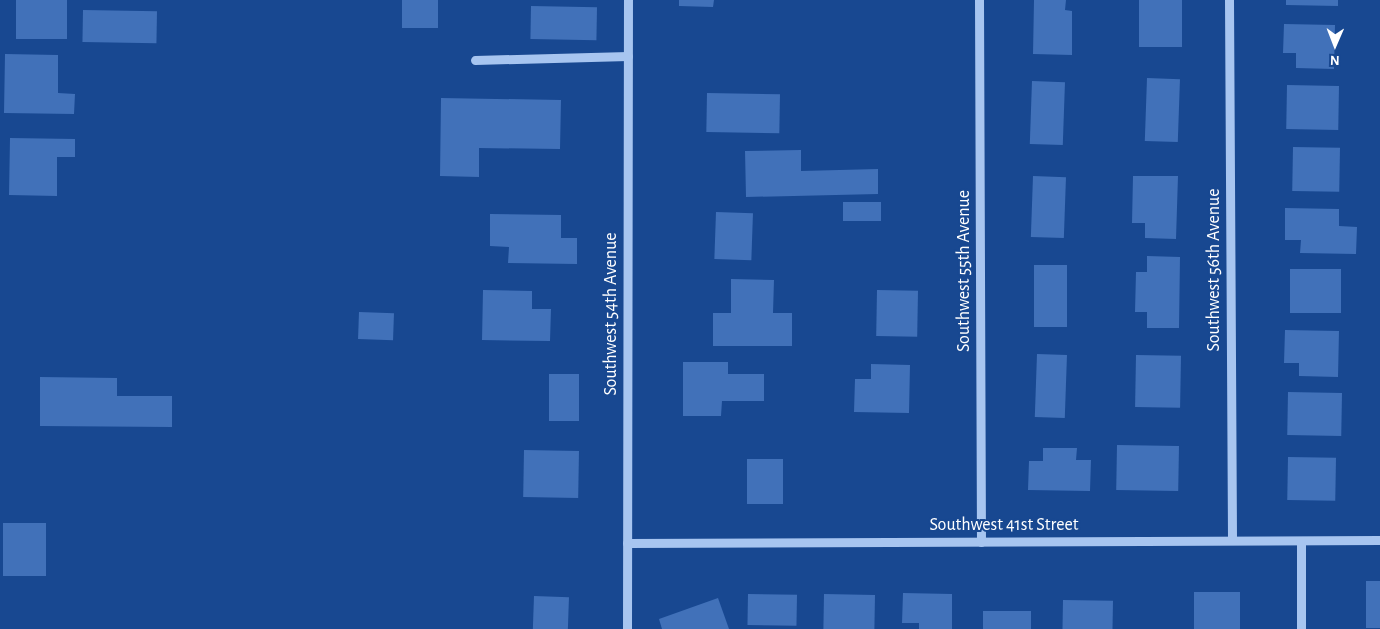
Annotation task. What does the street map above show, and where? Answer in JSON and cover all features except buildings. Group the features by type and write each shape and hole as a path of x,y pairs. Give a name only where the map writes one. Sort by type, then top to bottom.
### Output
{"street":[{"name":"Southwest 54th Avenue","path":"627,629 628,0"},
{"name":"Southwest 55th Avenue","path":"979,0 981,542"},
{"name":"Southwest 56th Avenue","path":"1229,0 1232,540"},
{"path":"475,60 628,56"},
{"name":"Southwest 41st Street","path":"627,543 1380,540"},
{"path":"1301,541 1301,629"}]}
